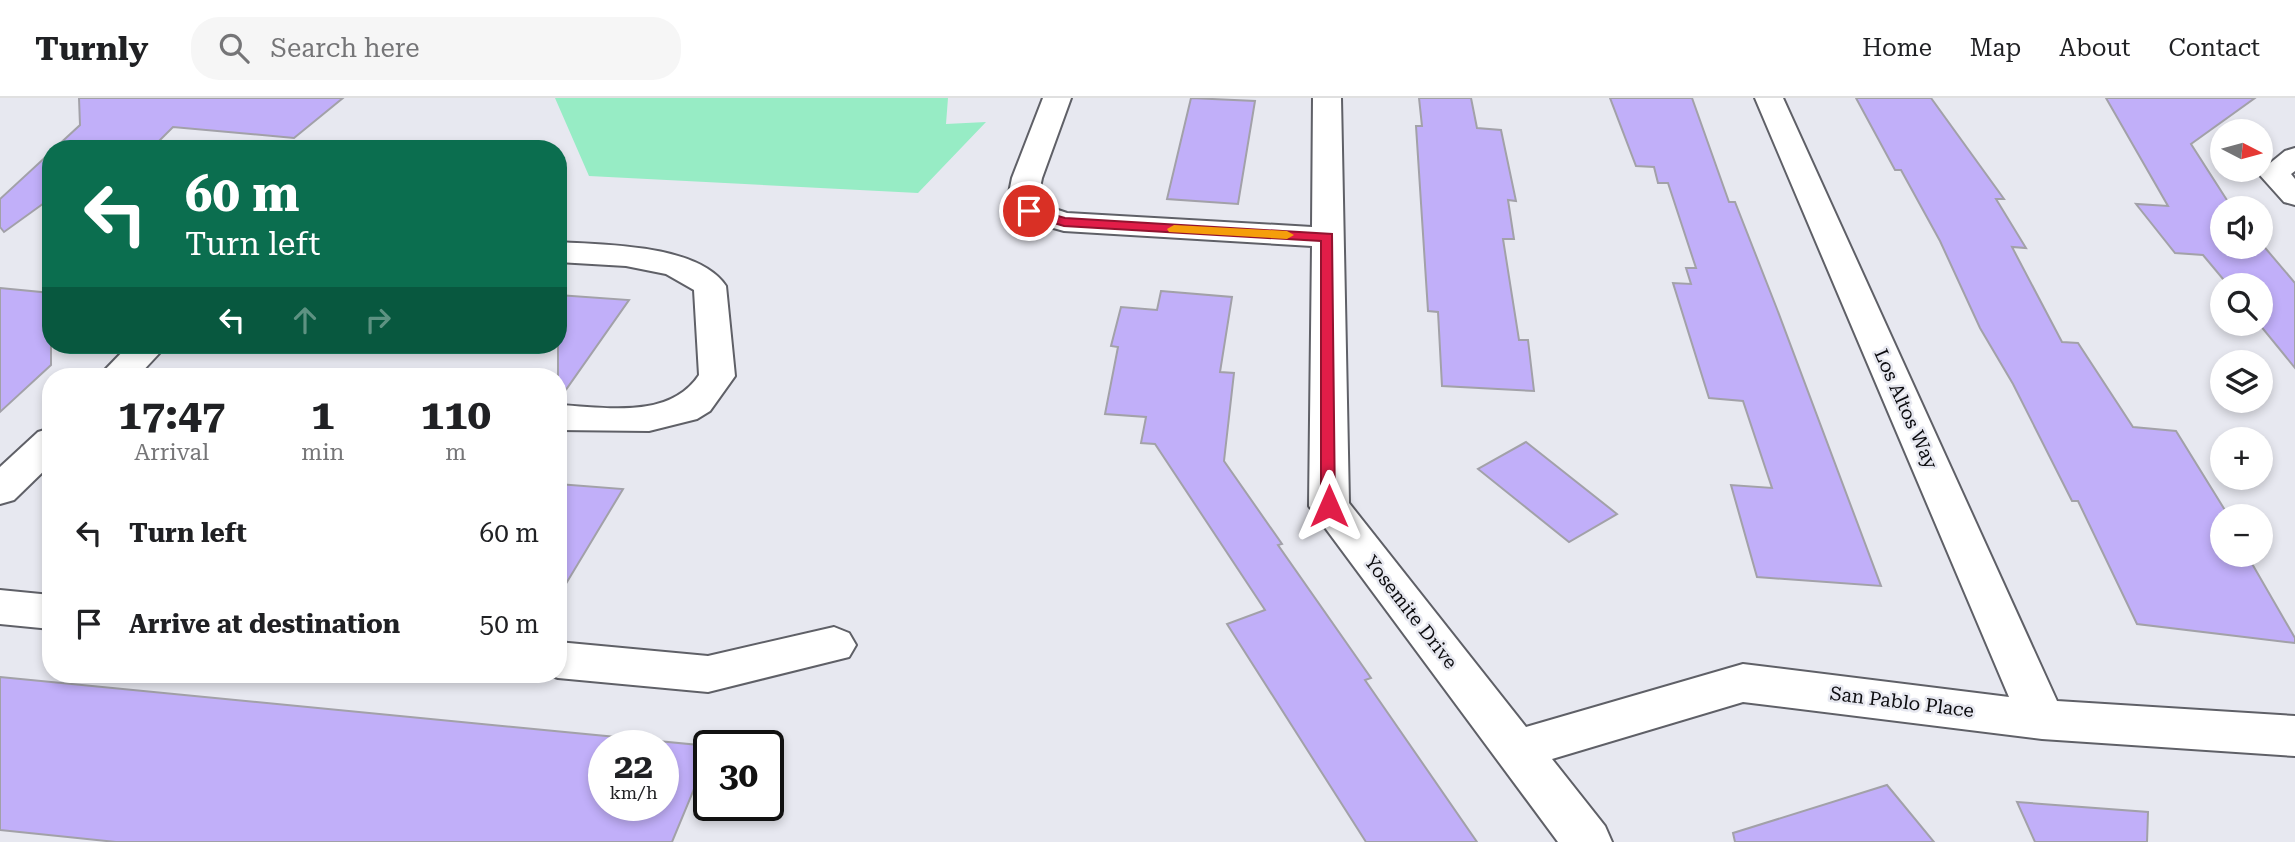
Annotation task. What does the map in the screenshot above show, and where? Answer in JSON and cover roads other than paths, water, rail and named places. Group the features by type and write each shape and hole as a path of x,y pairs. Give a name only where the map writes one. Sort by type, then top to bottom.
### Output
{"street":[{"path":"1057,98 1027,178 1022,203 1029,211 1064,222 1327,237"},
{"name":"Yosemite Drive","path":"1327,98 1329,506 1587,842"},
{"name":"Los Altos Way","path":"1769,98 2042,720"},
{"path":"2295,157 2273,173 2295,196"},
{"path":"567,253 626,256 676,266 710,286 717,376 696,403 662,416 626,421 567,418"},
{"path":"126,368 140,354"},
{"path":"0,490 42,450"},
{"path":"0,607 42,611"},
{"path":"567,661 708,674 834,645"},
{"name":"San Pablo Place","path":"1518,749 1743,683 2042,720 2295,736"}]}
